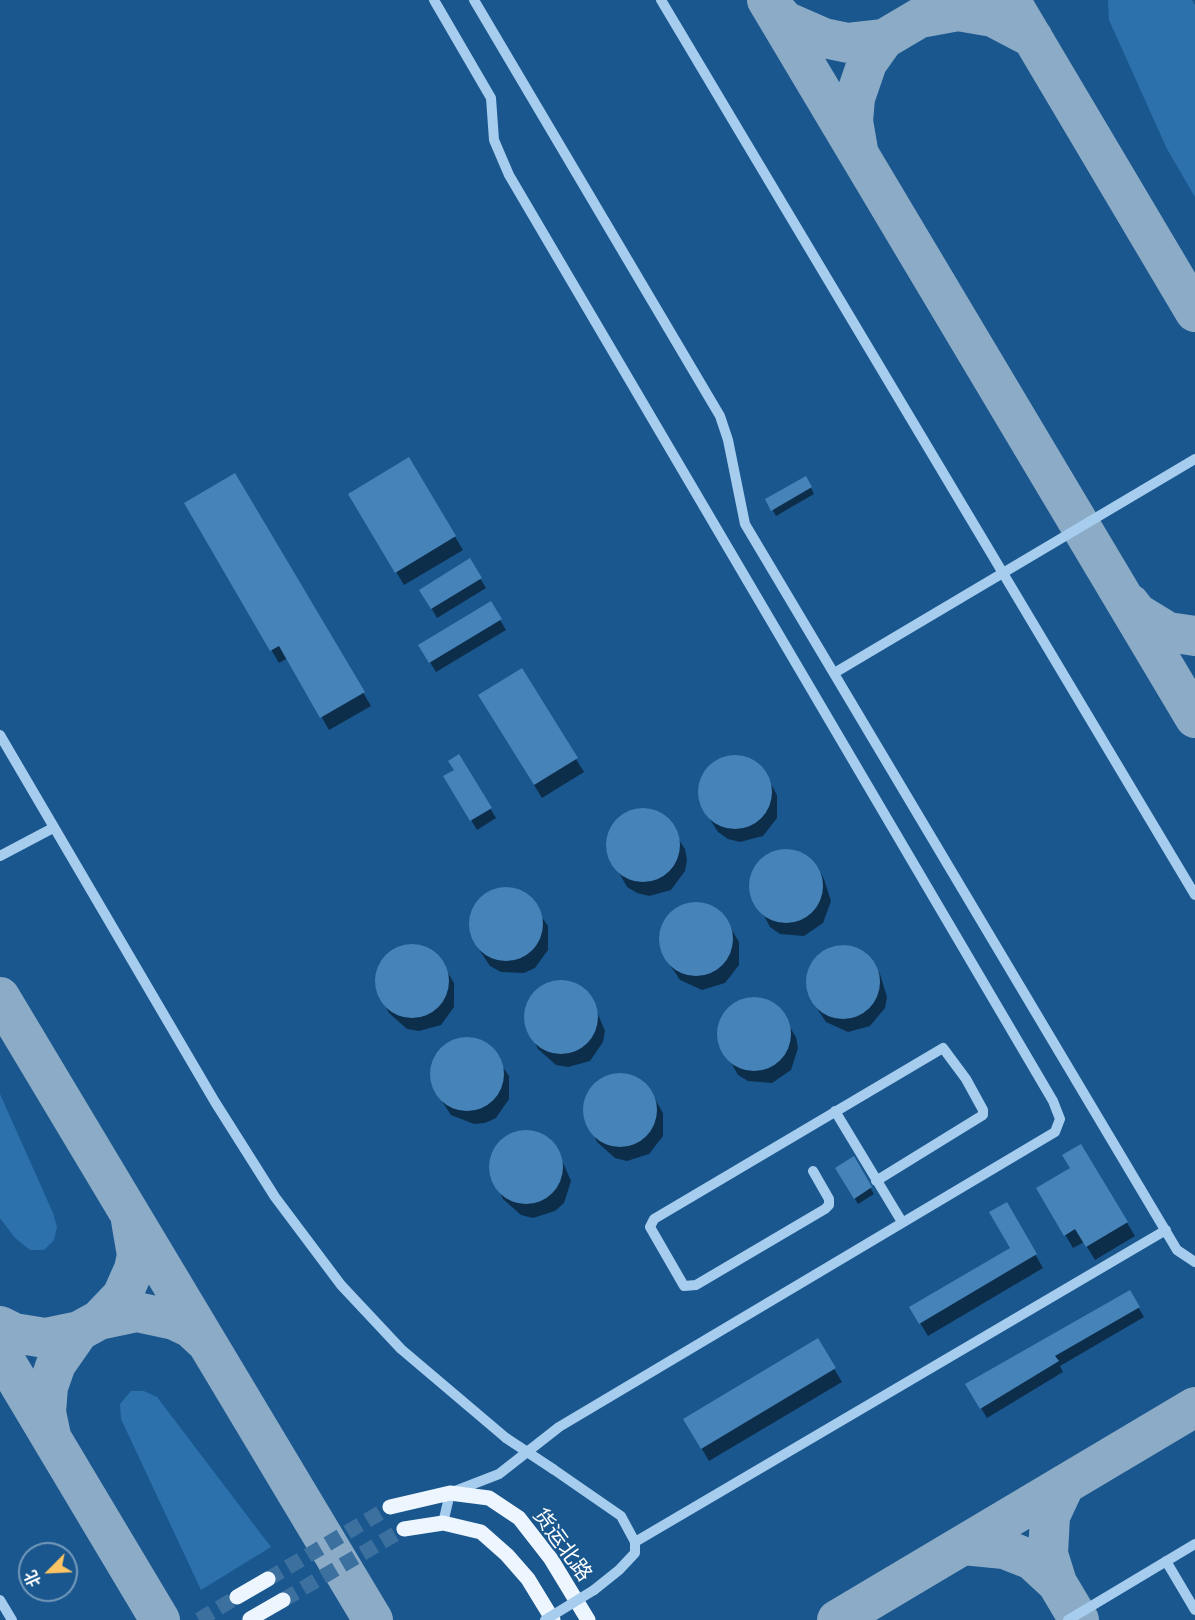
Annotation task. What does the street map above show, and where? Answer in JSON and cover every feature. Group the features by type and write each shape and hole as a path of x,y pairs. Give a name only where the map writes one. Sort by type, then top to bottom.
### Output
{"main road":[{"name":"货运北路","path":"390,1507 450,1493 489,1498 519,1518 551,1559 588,1620"},
{"path":"404,1528 443,1523 480,1532 507,1555 528,1579 553,1620"},
{"path":"237,1598 268,1579"},
{"path":"250,1619 283,1600"}],"lane":[{"path":"434,0 491,98 494,140 508,175 1053,1101 1060,1119 1055,1132 559,1426 499,1474 450,1493 443,1523"},
{"path":"474,0 720,416 729,440 745,524 836,672 1177,1250 1195,1262"},
{"path":"661,0 1195,895"},
{"path":"836,672 1195,459"},
{"path":"0,735 221,1112 275,1197 340,1285 401,1349 506,1438 621,1516 635,1542 635,1553 619,1570 594,1590 545,1620"},
{"path":"0,856 53,828"},
{"path":"813,1171 829,1199 829,1205 825,1209 696,1285 684,1286 650,1227 651,1222 940,1048 947,1050 966,1079 983,1110 983,1115 876,1181"},
{"path":"835,1111 902,1221"},
{"path":"635,1542 1166,1230"},
{"path":"1068,1620 1195,1544"},
{"path":"1166,1561 1195,1610"},
{"path":"0,1600 12,1620"}],"shaded area":[{"path":"1108,0 1192,0 1195,5 1195,197 1167,149 1109,20"},
{"path":"0,1094 53,1213 57,1227 54,1240 44,1250 30,1250 15,1238 0,1218"},
{"path":"131,1391 144,1391 157,1397 271,1547 201,1590 121,1419 120,1404"}],"building":[{"path":"409,457 456,536 395,573 348,494"},
{"path":"235,473 365,692 320,718 279,646 270,651 184,503"},
{"path":"806,476 812,487 771,511 765,499"},
{"path":"470,558 482,578 431,609 419,590"},
{"path":"491,601 502,619 429,663 418,645"},
{"path":"522,668 578,758 534,785 478,695"},
{"path":"459,754 492,808 470,821 443,776 454,770 448,761"},
{"path":"728,755 742,755 756,761 766,771 772,785 772,799 766,813 756,823 742,829 728,829 714,823 704,813 698,799 698,785 704,771 714,761"},
{"path":"636,808 650,808 664,814 674,824 680,838 680,852 674,866 664,876 650,882 636,882 622,876 612,866 606,852 606,838 612,824 622,814"},
{"path":"779,849 793,849 807,855 817,865 823,879 823,893 817,907 807,917 793,923 779,923 765,917 755,907 749,893 749,879 755,865 765,855"},
{"path":"499,887 513,887 527,893 537,903 543,917 543,931 537,945 527,955 513,961 499,961 485,955 475,945 469,931 469,917 475,903 485,893"},
{"path":"689,902 703,902 717,908 727,918 733,932 733,946 727,960 717,970 703,976 689,976 675,970 665,960 659,946 659,932 665,918 675,908"},
{"path":"405,944 419,944 433,950 443,960 449,974 449,988 443,1002 433,1012 419,1018 405,1018 391,1012 381,1002 375,988 375,974 381,960 391,950"},
{"path":"836,945 850,945 864,951 874,961 880,975 880,989 874,1003 864,1013 850,1019 836,1019 822,1013 812,1003 806,989 806,975 812,961 822,951"},
{"path":"554,980 568,980 582,986 592,996 598,1010 598,1024 592,1038 582,1048 568,1054 554,1054 540,1048 530,1038 524,1024 524,1010 530,996 540,986"},
{"path":"747,997 761,997 775,1003 785,1013 791,1027 791,1041 785,1055 775,1065 761,1071 747,1071 733,1065 723,1055 717,1041 717,1027 723,1013 733,1003"},
{"path":"460,1037 474,1037 488,1043 498,1053 504,1067 504,1081 498,1095 488,1105 474,1111 460,1111 446,1105 436,1095 430,1081 430,1067 436,1053 446,1043"},
{"path":"613,1073 627,1073 641,1079 651,1089 657,1103 657,1117 651,1131 641,1141 627,1147 613,1147 599,1141 589,1131 583,1117 583,1103 589,1089 599,1079"},
{"path":"519,1130 533,1130 547,1136 557,1146 563,1160 563,1174 557,1188 547,1198 533,1204 519,1204 505,1198 495,1188 489,1174 489,1160 495,1146 505,1136"},
{"path":"1081,1144 1128,1222 1086,1247 1075,1229 1064,1236 1036,1188 1070,1168 1062,1155"},
{"path":"854,1156 872,1187 854,1199 835,1168"},
{"path":"1007,1202 1037,1254 919,1324 909,1307 1010,1248 989,1212"},
{"path":"1130,1290 1140,1307 1055,1356 1059,1361 980,1409 965,1384"},
{"path":"818,1338 836,1368 701,1449 683,1419"}],"taxiway":[{"path":"767,0 1195,718"},
{"path":"858,150 853,121 855,98 867,63 884,39 950,0"},
{"path":"1010,0 1195,312"},
{"path":"776,11 785,21 824,38 848,43 884,39"},
{"path":"920,18 958,11 993,17 1033,38"},
{"path":"1130,604 1137,613 1168,632 1195,636"},
{"path":"0,997 373,1620"},
{"path":"99,1320 122,1296 134,1269 137,1255 131,1220"},
{"path":"51,1436 46,1412 48,1387 56,1364 79,1331 99,1320 137,1312 174,1320 191,1328 205,1341"},
{"path":"0,1326 14,1333 45,1338 79,1331"},
{"path":"0,1352 160,1620"},
{"path":"837,1620 1195,1407"},
{"path":"1065,1484 1050,1516 1048,1554 1057,1583 1079,1620"},
{"path":"963,1545 1004,1549 1032,1560 1057,1583"}],"tunnel":[{"path":"268,1579 390,1507"},
{"path":"283,1600 404,1529"},
{"path":"199,1620 237,1597"}]}
